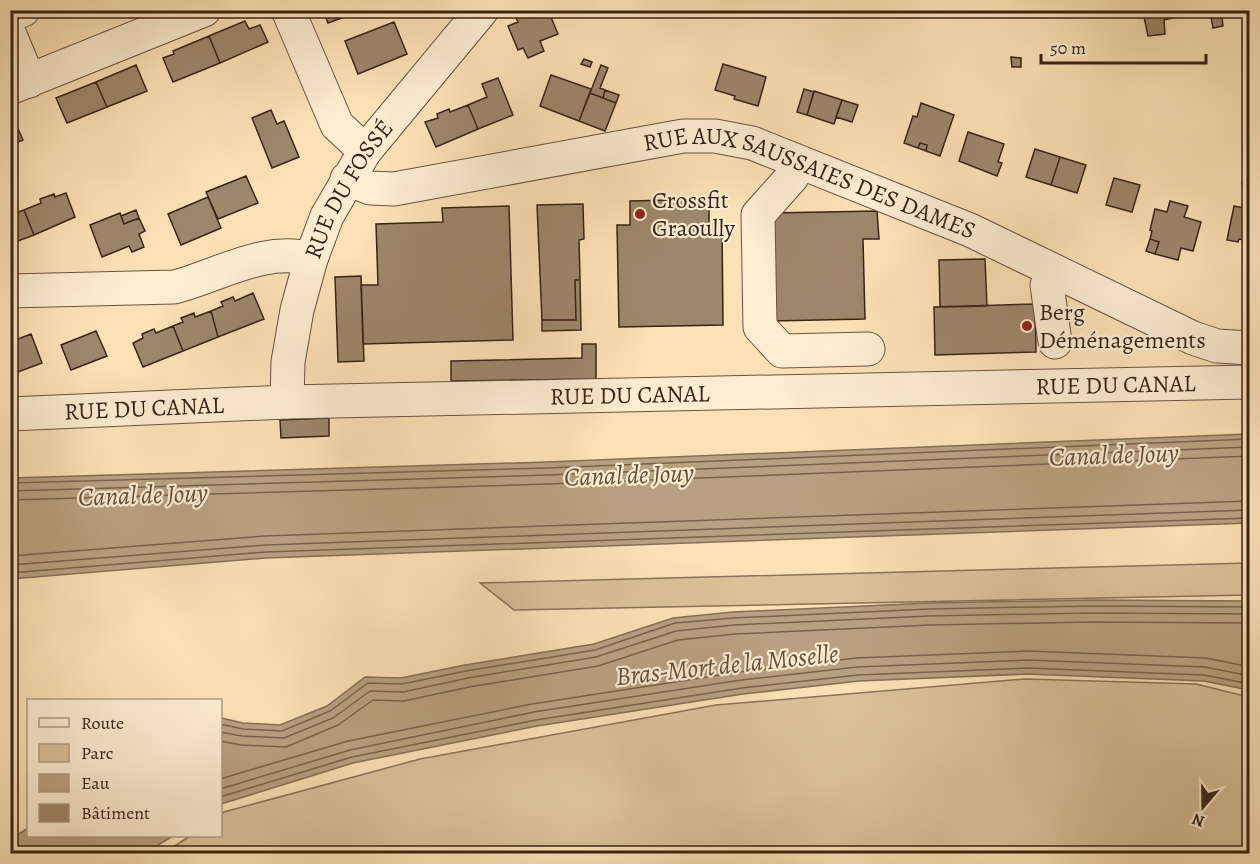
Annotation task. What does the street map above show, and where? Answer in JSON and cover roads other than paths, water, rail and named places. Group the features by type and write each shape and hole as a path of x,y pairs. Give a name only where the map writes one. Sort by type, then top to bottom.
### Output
{"street":[{"path":"10,15 23,10"},
{"path":"10,35 20,84 166,18 204,10"},
{"path":"288,10 337,125 365,151"},
{"name":"RUE DU FOSSÉ","path":"287,402 288,362 297,310 310,259 327,216 365,151 482,10"},
{"name":"RUE AUX SAUSSAIES DES DAMES","path":"347,179 370,188 394,189 683,136 715,136 752,143 970,230 1193,338 1217,346 1250,348"},
{"path":"799,162 792,177 758,215 760,327 782,351 868,349"},
{"path":"10,291 174,287 271,256 298,255 310,259"},
{"path":"1054,271 1047,285 1055,342"},
{"name":"RUE DU CANAL","path":"10,414 287,402 1250,382"}],"water":[{"name":"Canal de Jouy","path":"1249,434 1249,523 266,558 11,579 11,478 547,462"},
{"name":"Bras-Mort de la Moselle","path":"1092,600 1249,601 1249,690 1204,681 1027,674 859,681 743,694 537,726 353,763 222,804 222,718 243,723 280,725 327,706 365,677 401,678 594,644 673,618 733,612 929,603"},
{"path":"27,829 27,837 171,837 145,853 11,853 11,839"}],"place":[{"name":"Crossfit Graoully","path":"640,214"},
{"name":"Berg Déménagements","path":"1027,326"}]}
